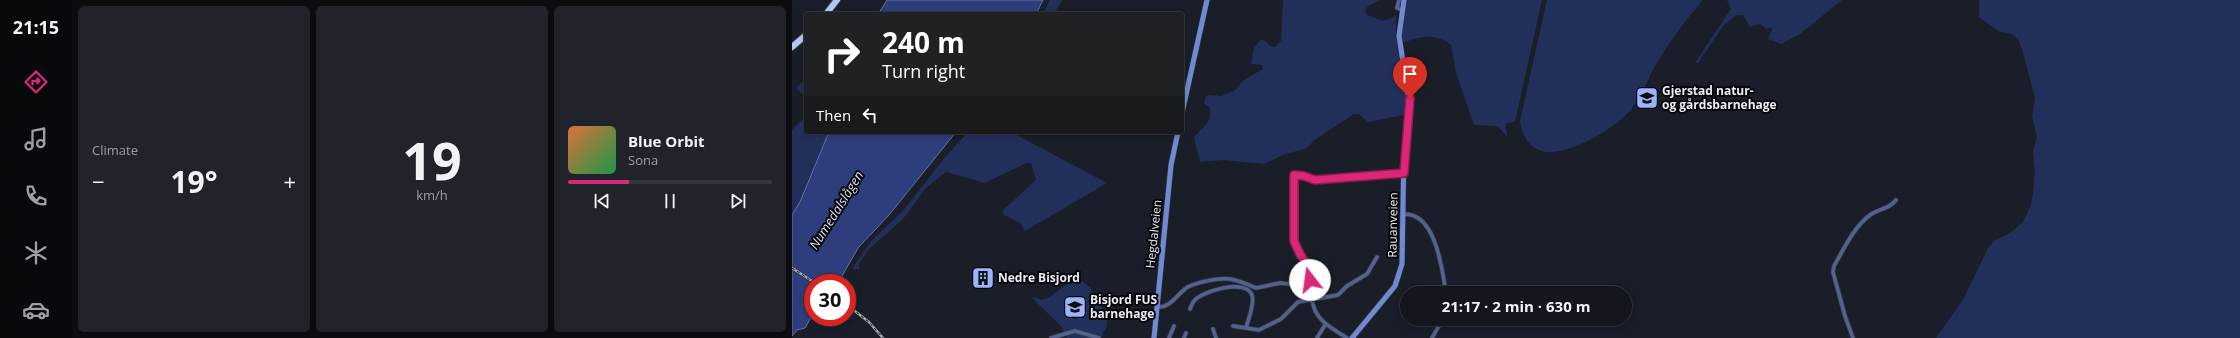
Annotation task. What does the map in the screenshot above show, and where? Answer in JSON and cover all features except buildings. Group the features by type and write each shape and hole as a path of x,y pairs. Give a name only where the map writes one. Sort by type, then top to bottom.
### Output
{"highway":[{"path":"828,12 837,0"},
{"path":"792,47 804,37"}],"main road":[{"path":"1184,90 1207,0"},
{"name":"Rauanveien","path":"1352,338 1399,279 1403,261 1405,142 1410,107 1399,36 1404,0"},
{"name":"Hegdalveien","path":"1154,338 1171,165 1178,134"}],"street":[{"path":"1398,0 1398,8 1402,10"},
{"path":"1158,307 1167,306 1187,287 1212,279 1230,278 1258,288 1280,282 1298,285 1312,279 1312,272 1300,254 1294,241 1294,175 1304,176 1315,180 1404,173"},
{"path":"1853,338 1845,316 1833,272 1834,266 1858,225 1870,215 1890,207 1896,200"},
{"path":"1403,214 1416,216 1432,233 1444,286"},
{"path":"1233,326 1256,330 1263,328 1281,319 1298,302 1338,295 1347,286 1367,274 1377,257"},
{"path":"1190,309 1193,302 1197,298 1222,288 1244,288 1251,293 1253,299 1246,328"},
{"path":"1312,300 1314,308 1325,325 1348,338"},
{"path":"1317,338 1325,325"},
{"path":"1169,338 1174,326"},
{"path":"1432,338 1439,326"},
{"path":"1212,329 1216,338"},
{"path":"1051,338 1075,331 1099,338"},
{"path":"1184,338 1186,333"}],"shaded area":[{"path":"1050,0 1062,0 1055,12 1044,12"},
{"path":"1283,0 1381,0 1368,6 1365,10 1367,15 1383,21 1396,16 1396,37 1405,90 1406,113 1403,115 1368,122 1359,114 1354,114 1316,139 1305,149 1285,154 1264,164 1223,160 1200,162 1194,138 1208,122 1210,108 1204,103 1206,96 1221,96 1234,91 1244,80 1263,69 1262,65 1251,64 1254,48 1260,40 1264,40 1270,46 1275,47 1281,41"},
{"path":"1406,0 1542,0 1515,122 1507,123 1505,126 1508,138 1498,126 1474,125 1456,73 1451,45 1446,41 1434,37 1422,37 1405,42 1402,41 1402,25"},
{"path":"1547,0 1703,0 1666,49 1633,107 1626,115 1606,131 1582,144 1558,151 1547,152 1536,149 1528,142 1521,127 1520,121"},
{"path":"1727,0 1842,0 1800,34 1781,44 1768,39 1772,30 1771,27 1766,29 1760,24 1750,27 1743,15 1736,15 1723,26 1698,63 1695,63 1731,9"},
{"path":"1979,0 2240,0 2240,338 1936,338 1964,298 1988,248 1995,240 2009,234 2023,222 2031,205 2033,192 2035,173 2033,153 2037,137 2032,117 2035,98 2022,49 2018,39 2012,34 1998,31 1979,17"},
{"path":"804,81 804,95 796,88"},
{"path":"802,120 804,120 804,134 829,134 800,202 792,215 792,130"},
{"path":"966,134 1015,134 1107,183 1025,231 1020,223 1004,215 1002,211 1036,180 1031,163 1026,163 985,183 946,172 926,188 903,219 868,250 859,264 859,269 852,269 871,241 902,212 946,156"},
{"path":"1075,280 1081,281 1090,287 1095,299 1107,314 1107,326 1100,338 1067,338 1061,326 1032,298 1045,299"}],"water":[{"path":"887,0 1043,0 1037,12 879,12"},
{"name":"Numedalslågen","path":"828,134 954,134 889,215 858,248 843,274 804,274 804,326 806,326 805,328 797,330 792,336 792,215 800,202"}],"pier":[{"path":"792,267 804,275 804,278 792,270"}],"railway":[{"path":"792,268 804,276"},
{"path":"856,312 869,322 883,338"}],"place":[{"name":"Gjerstad natur- og gårdsbarnehage","path":"1647,98"},
{"name":"Nedre Bisjord","path":"983,278"},
{"name":"Bisjord FUS barnehage","path":"1075,307"}],"route":[{"path":"1310,280 1313,278 1313,274 1300,254 1294,241 1294,175 1304,176 1315,180 1404,173 1405,142 1410,98"}]}
